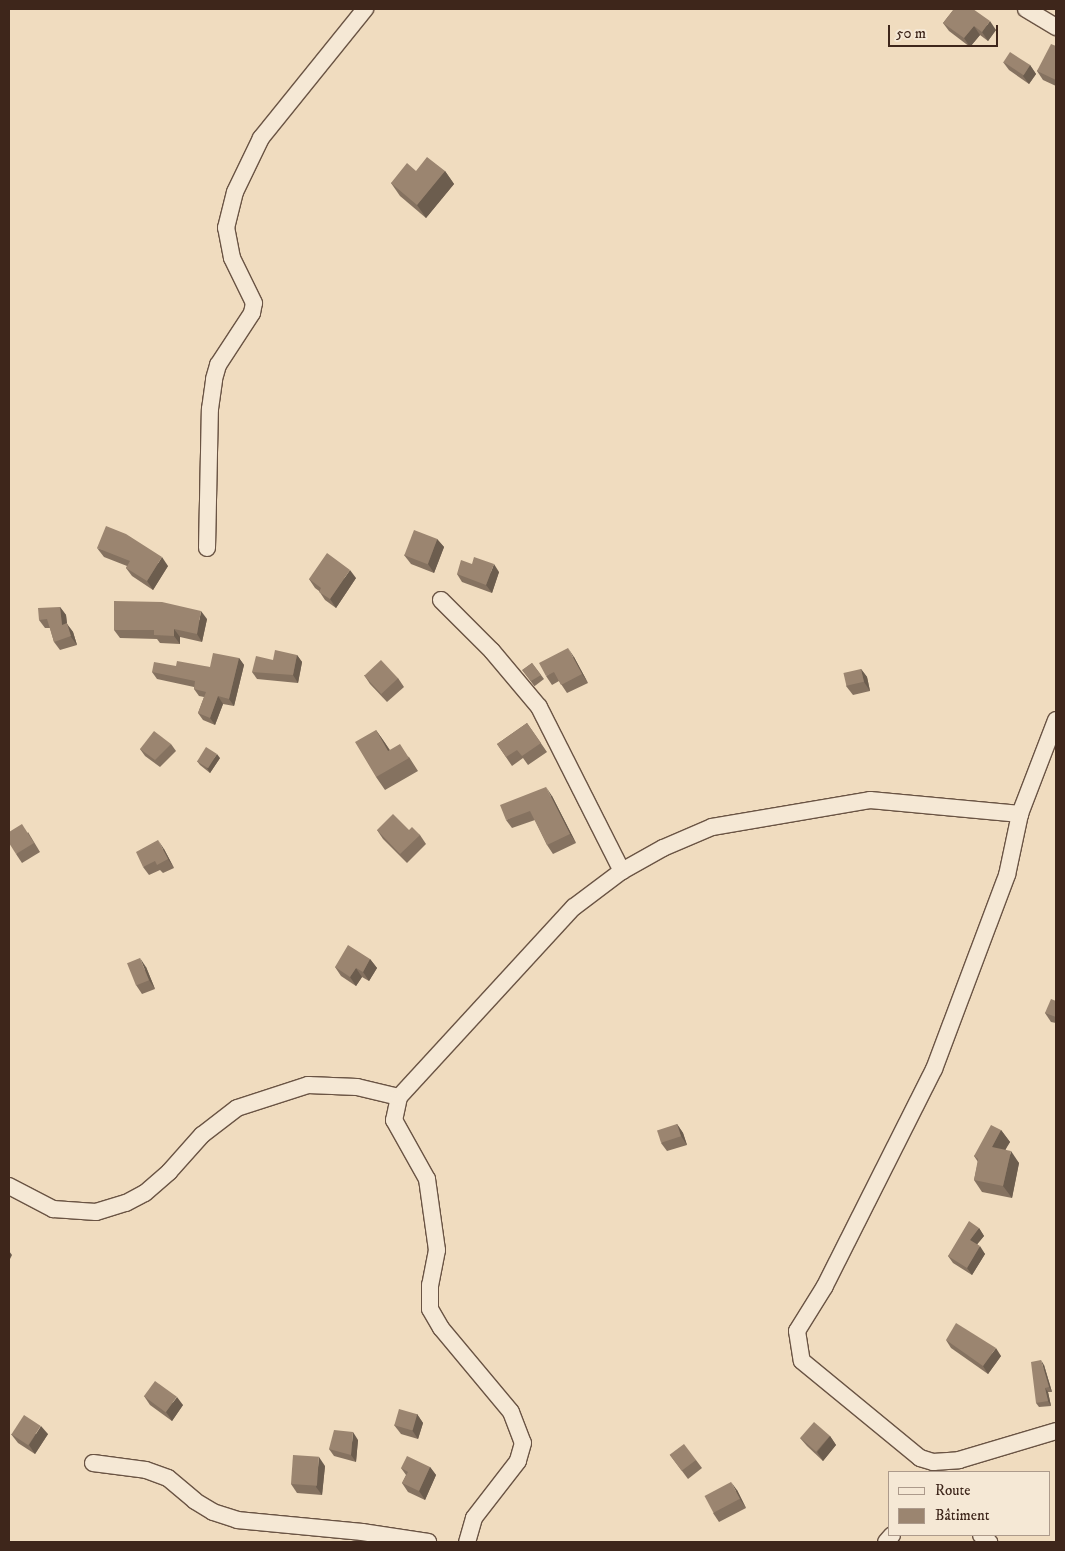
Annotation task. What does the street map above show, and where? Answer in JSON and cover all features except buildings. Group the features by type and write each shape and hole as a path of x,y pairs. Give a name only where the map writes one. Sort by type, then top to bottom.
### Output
{"street":[{"path":"207,548 210,409 214,379 218,365 252,313 254,303 232,258 226,228 235,192 261,138 365,9"},
{"path":"1026,9 1056,28"},
{"path":"441,600 492,651 539,707 622,871"},
{"path":"1056,720 1020,814 1007,875 934,1069 839,1260 798,1331 802,1361 909,1451 934,1467 1056,1431"},
{"path":"467,1542 474,1518 518,1461 522,1444 511,1412 440,1328 430,1309 430,1285 437,1250 427,1178 394,1120 399,1097 534,947 574,907 622,871 663,848 712,826 860,802 909,802 1020,814"},
{"path":"9,1186 53,1209 96,1212 126,1203 144,1193 169,1172 202,1135 237,1108 308,1085 357,1087 399,1097"},
{"path":"93,1463 146,1470 168,1478 195,1502 213,1512 237,1520 362,1532 428,1542"}]}
